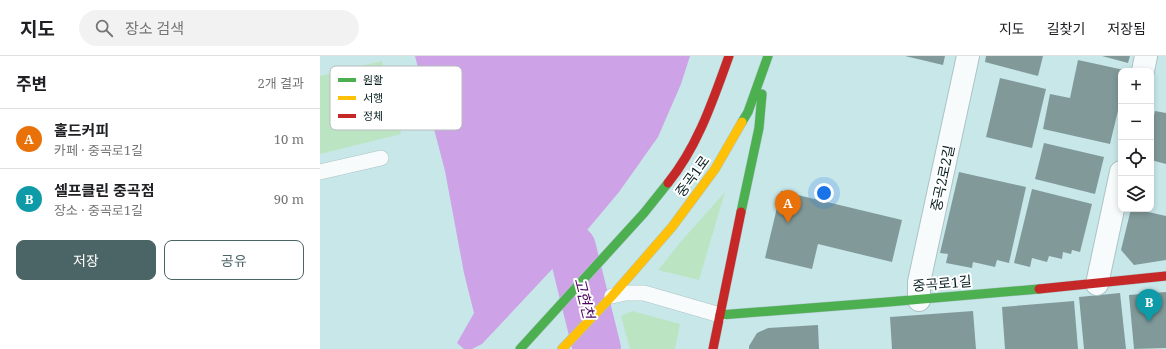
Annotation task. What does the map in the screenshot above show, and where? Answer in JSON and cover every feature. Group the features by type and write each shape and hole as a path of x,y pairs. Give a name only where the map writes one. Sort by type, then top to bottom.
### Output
{"street":[{"name":"중곡1로","path":"520,349 598,265 644,213 672,178 697,138 713,100 728,56"},
{"name":"중곡2로2길","path":"919,300 919,282 968,56"},
{"path":"1144,68 1146,56"},
{"name":"중곡1로","path":"562,349 612,296 672,227 715,169 748,112 766,60"},
{"path":"713,349 759,128 766,60"},
{"path":"1097,284 1120,176"},
{"name":"중곡로1길","path":"720,315 919,300 1097,284 1166,276"}],"lane":[{"path":"320,172 381,158"},
{"path":"612,296 626,293 644,293 720,315"}],"green space":[{"path":"382,61 383,66 361,66"},
{"path":"330,74 330,130 400,130 401,134 320,154 320,76"},
{"path":"725,192 699,280 658,270 684,238"},
{"path":"632,311 680,324 675,349 630,349 621,316"}],"shaded area":[{"path":"415,56 690,56 681,84 658,137 619,192 572,248 482,344 472,349 464,349 457,343 474,313 464,273 445,171 434,130 462,130 462,66 418,66"}],"building":[{"path":"905,56 945,56 943,65"},
{"path":"986,56 1043,56 1038,76 985,62"},
{"path":"1102,56 1130,56 1128,63"},
{"path":"1078,60 1118,69 1118,111 1110,144 1043,129 1050,94 1070,98"},
{"path":"1000,78 1046,89 1032,148 986,137"},
{"path":"1155,111 1166,113 1166,164 1154,161"},
{"path":"1044,143 1104,157 1095,194 1035,179"},
{"path":"959,172 1026,187 1009,263 997,260 995,267 973,262 972,268 946,263 948,254 940,253"},
{"path":"1032,189 1092,204 1080,252 1072,250 1071,254 1063,252 1062,259 1049,256 1047,262 1032,258 1030,267 1014,263"},
{"path":"781,191 902,220 892,262 818,244 812,269 765,258"},
{"path":"1130,212 1148,212 1166,216 1166,260 1134,265 1121,250"},
{"path":"1166,292 1166,348 1134,349 1129,295"},
{"path":"1120,293 1126,349 1084,349 1079,297"},
{"path":"1074,301 1078,349 1005,349 1002,307"},
{"path":"973,311 976,349 892,349 890,317"},
{"path":"818,325 819,349 749,349 749,346 757,333 768,328"}],"waterway":[{"name":"고현천","path":"572,248 597,349"}],"traffic: fast":[{"path":"742,122 748,112 768,56"},
{"path":"741,212 759,128 762,94"},
{"path":"520,349 644,213 668,183"},
{"path":"720,315 1039,289"}],"traffic: slow":[{"path":"562,349 612,296 672,227 715,169 742,122"}],"traffic: jam":[{"path":"668,183 688,154 704,122 729,56"},
{"path":"713,349 741,212"},
{"path":"1039,289 1166,276"}],"place":[{"name":"홀드커피","path":"788,223"},
{"name":"셀프클린 중곡점","path":"1149,322"}]}
